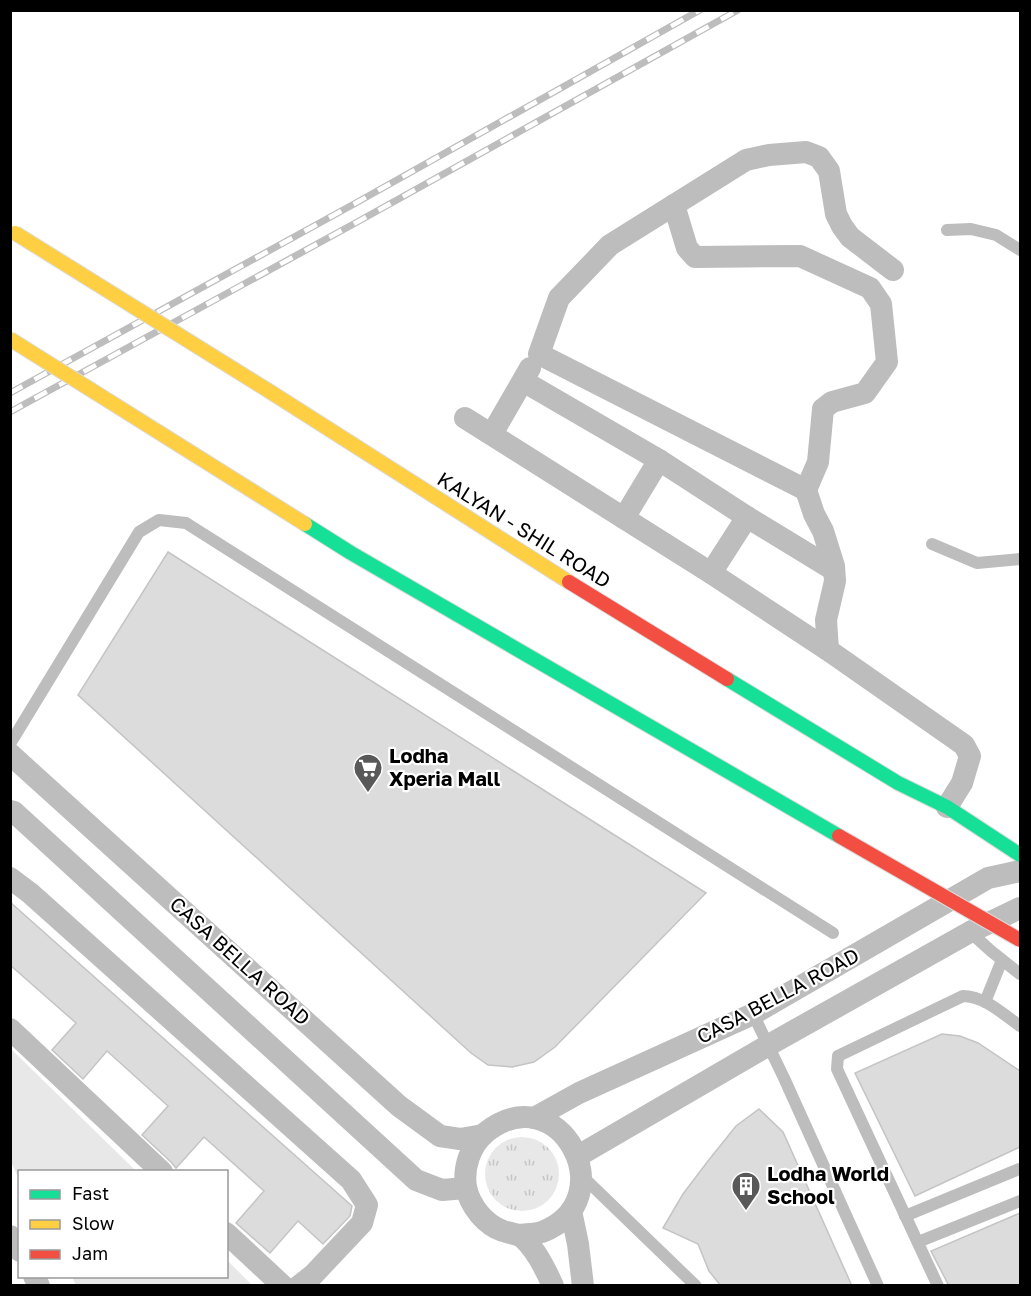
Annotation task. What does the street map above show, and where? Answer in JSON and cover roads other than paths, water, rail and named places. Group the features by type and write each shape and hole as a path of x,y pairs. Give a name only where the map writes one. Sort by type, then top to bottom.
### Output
{"main road":[{"name":"KALYAN - SHIL ROAD","path":"13,232 269,391 629,620 898,783 947,807 1020,855"},
{"path":"10,339 351,553 1020,940"}],"street":[{"path":"492,434 539,354 559,298 610,245 746,160 769,155 806,152 819,157 829,171 836,214 842,226 850,237 893,270"},
{"path":"674,205 687,248 695,257 800,256 870,288 881,304 887,362 865,393 832,402 824,409 818,462 806,490 814,514 823,531 834,570 835,581 826,620 828,650"},
{"path":"539,354 806,490"},
{"path":"523,381 659,460 834,570"},
{"path":"465,418 711,573 828,650 964,745 970,756 962,783 947,807"},
{"path":"624,518 659,460"},
{"path":"711,573 747,517"},
{"name":"CASA BELLA ROAD","path":"10,754 399,1106 440,1136 460,1139 483,1135 498,1124 517,1118 534,1118 579,1094 753,1014 988,878 1020,871"},
{"path":"12,812 416,1180 442,1190 466,1188"},
{"path":"10,878 30,893 351,1180 367,1205 362,1223 313,1275 299,1286"},
{"name":"CASA BELLA ROAD","path":"580,1166 767,1046 970,932 1020,908"},
{"path":"10,1029 160,1170"},
{"path":"483,1135 471,1150 466,1169 466,1188 473,1206 486,1221 502,1231 519,1235 540,1233 557,1225 571,1211 579,1194 580,1166 568,1139 554,1126 534,1118"},
{"path":"571,1211 583,1286"},
{"path":"228,1235 283,1286"},
{"path":"519,1235 526,1240 545,1266 553,1286"}],"lane":[{"path":"946,230 971,229 996,235 1020,250"},
{"path":"10,744 140,532 159,520 186,523 833,933"},
{"path":"932,544 977,563 1020,559"},
{"path":"970,932 1020,974"},
{"path":"985,1002 1002,960"},
{"path":"938,1286 837,1069 838,1056 963,996 970,996 985,1002 1020,1026"},
{"path":"753,1014 878,1286"},
{"path":"580,1166 696,1286"},
{"path":"905,1216 1019,1169"},
{"path":"918,1242 1020,1201"}],"railway":[{"path":"10,393 700,10"},
{"path":"10,412 738,10"}],"place":[{"name":"Lodha Xperia Mall","path":"368,794"},
{"name":"Lodha World School","path":"746,1212"}]}
